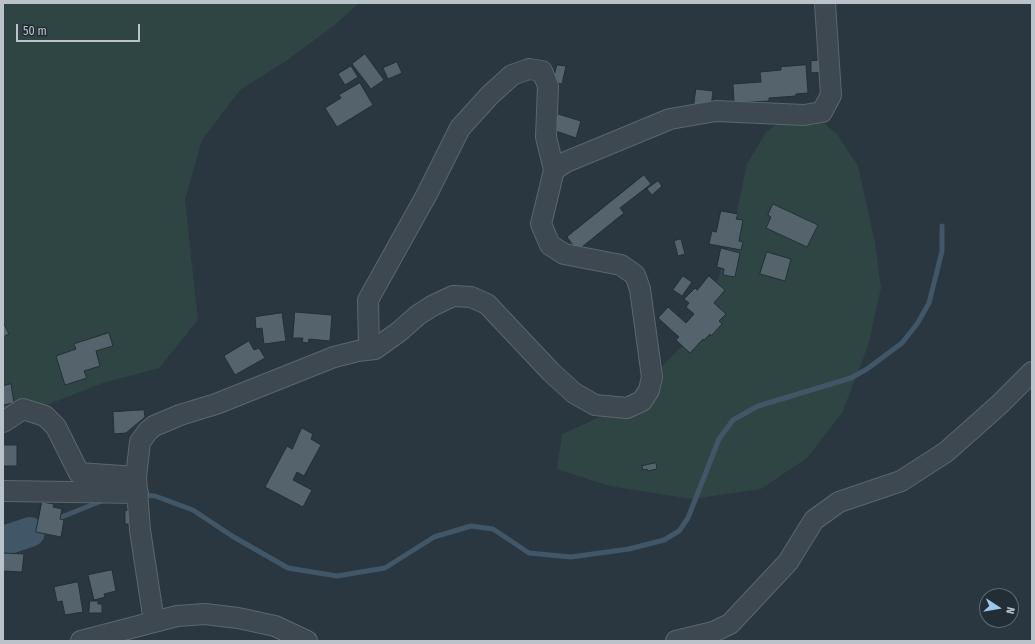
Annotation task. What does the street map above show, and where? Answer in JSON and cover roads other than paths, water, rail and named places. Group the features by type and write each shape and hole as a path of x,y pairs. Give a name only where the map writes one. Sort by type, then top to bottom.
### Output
{"street":[{"path":"554,170 566,162 670,119 716,111 804,114 822,112 831,95 825,3"},
{"path":"154,622 140,530 137,485 140,442 148,431 154,426 216,404 334,358 358,351 369,350 375,349 394,336 418,315 432,306 453,296 471,297 487,304 551,372 574,393 595,405 627,408 642,401 649,390 652,377 640,289 635,276 621,265 564,254 550,246 541,224 554,170 546,137 548,86 542,71 529,69 512,75 490,95 460,128 427,194 368,300 369,350"},
{"path":"676,641 713,632 730,624 788,562 814,520 839,502 901,481 946,452 1000,404 1032,372"},
{"path":"3,422 23,409 45,416 56,427 80,472 137,485"},
{"path":"3,491 137,485"},
{"path":"81,641 177,616 205,614 238,618 275,626 307,641"}],"waterway":[{"path":"141,495 155,496 193,510 232,536 288,568 337,576 385,568 434,537 471,526 493,529 529,553 571,557 629,549 664,540 679,531 688,518 719,439 733,420 758,406 851,378 867,369 902,343 917,324 929,303 942,251 942,226"},
{"path":"54,520 104,500"},
{"path":"30,532 42,526"},
{"path":"3,541 30,532"}]}
